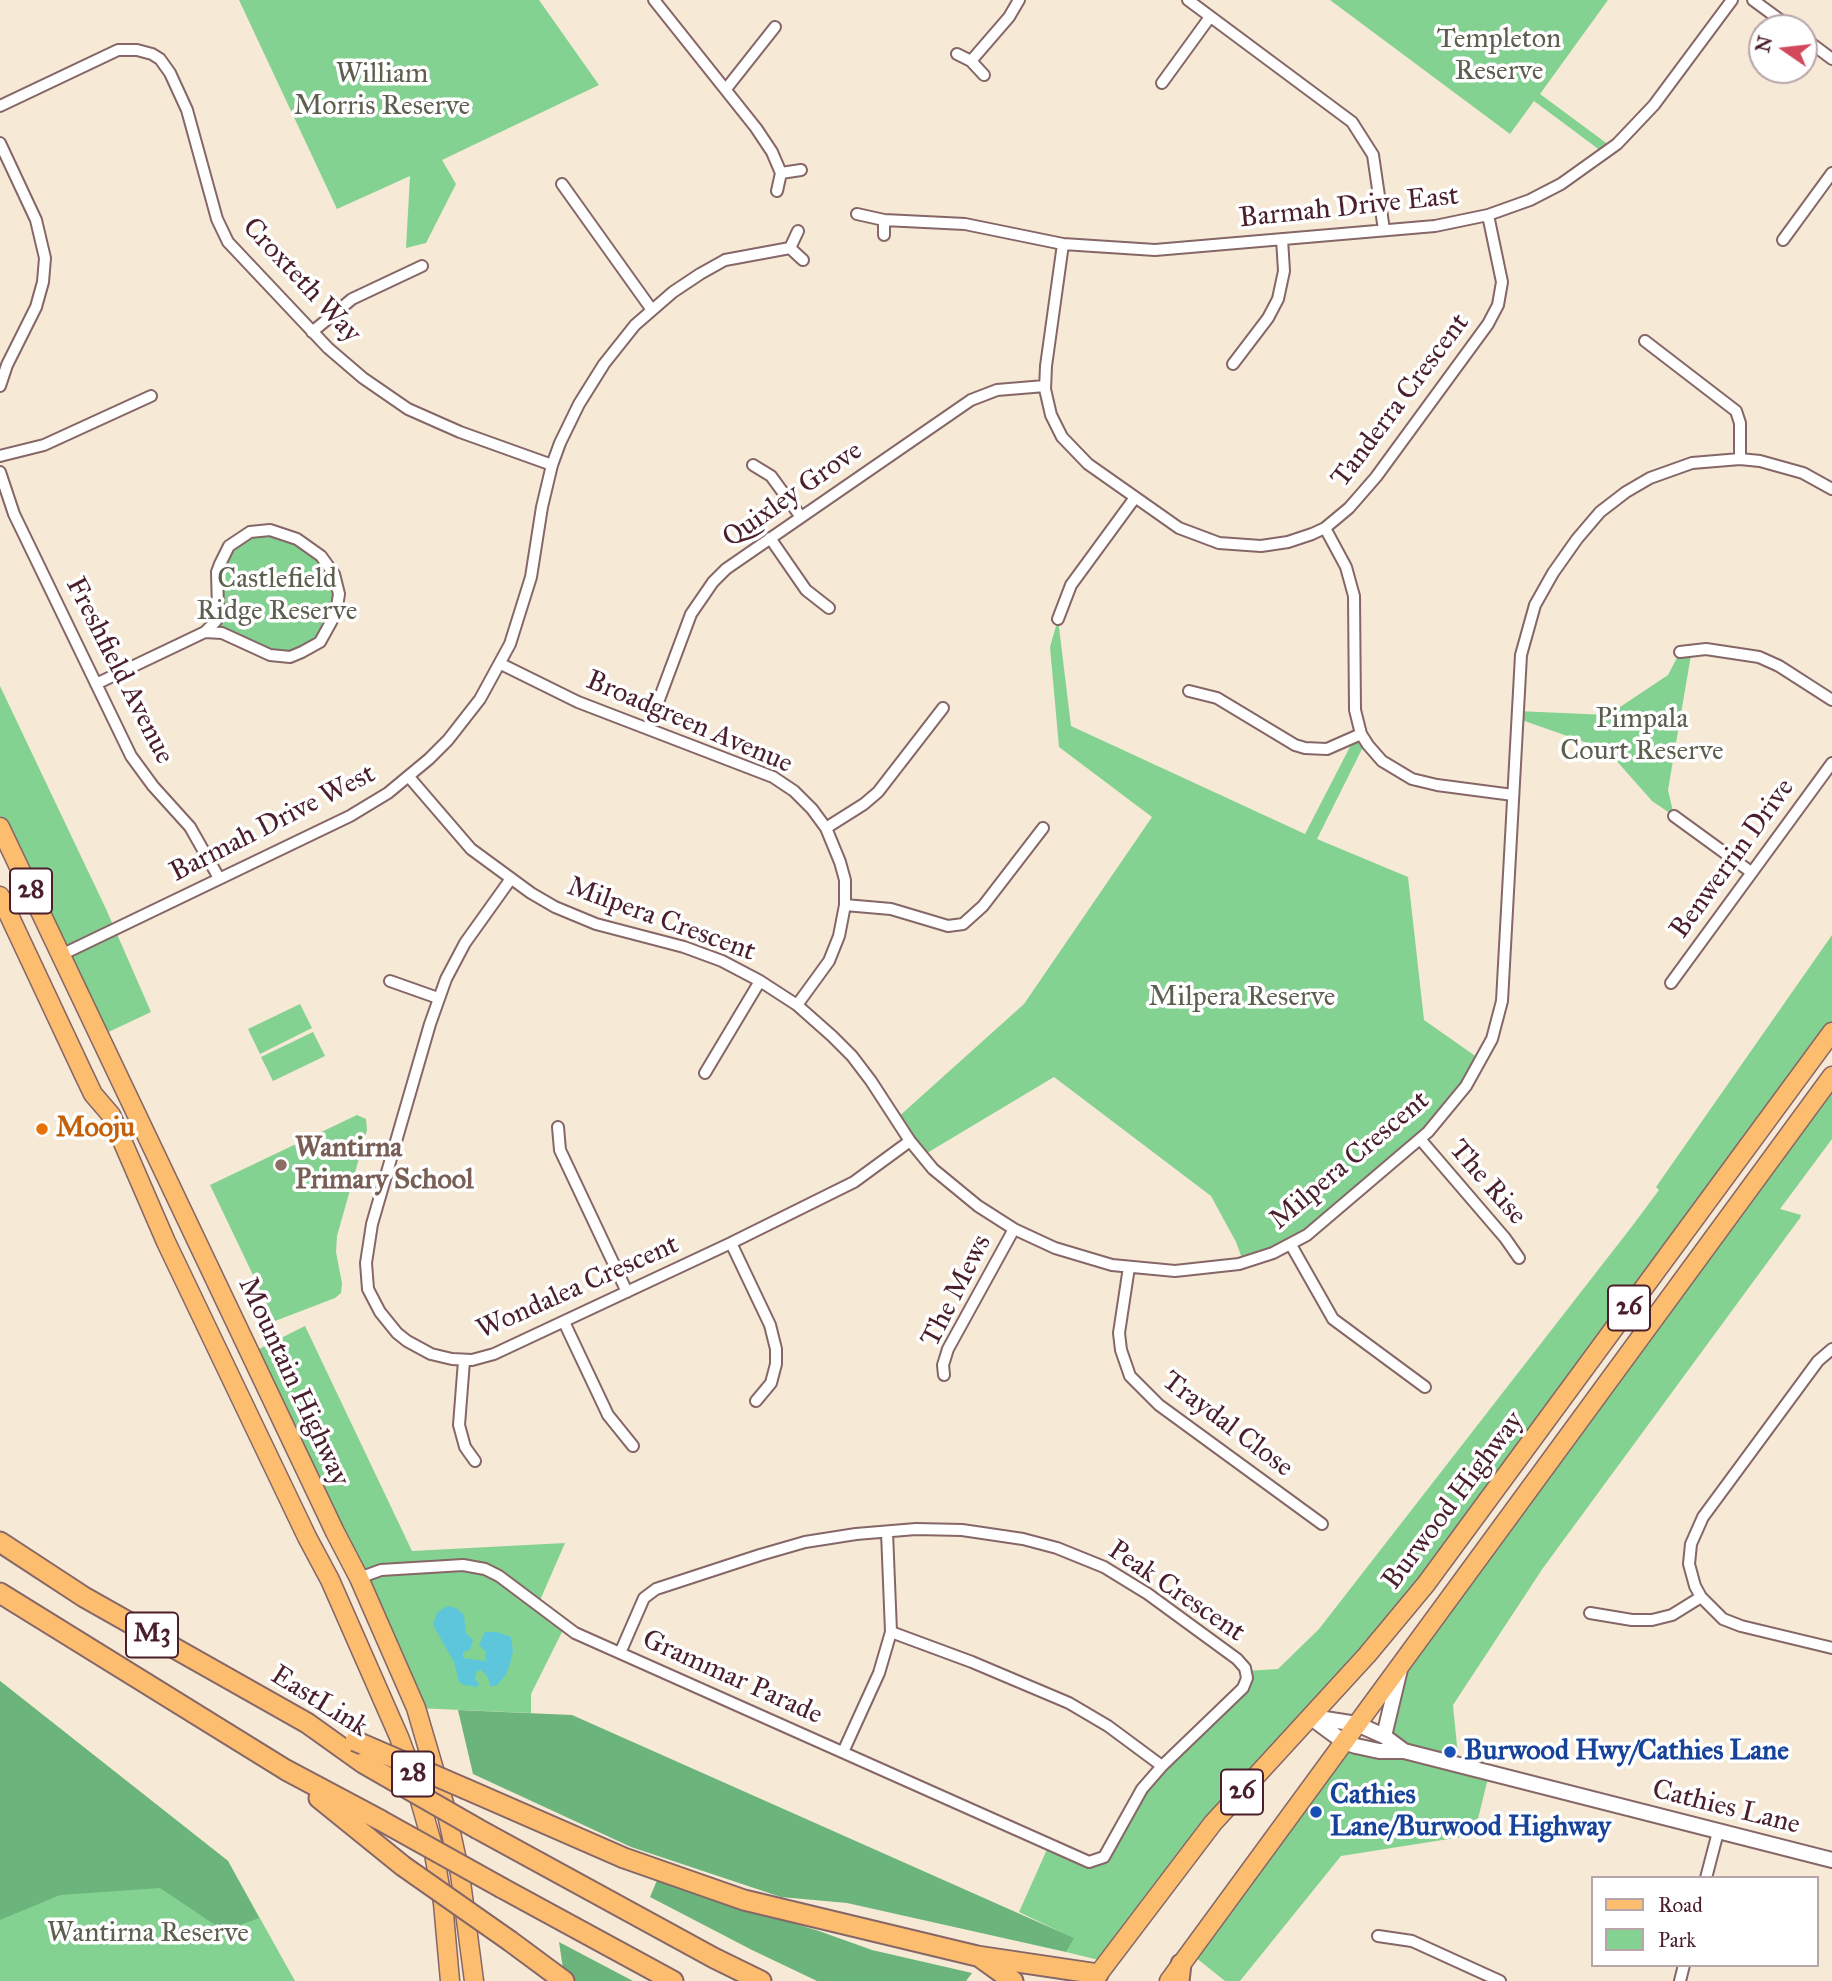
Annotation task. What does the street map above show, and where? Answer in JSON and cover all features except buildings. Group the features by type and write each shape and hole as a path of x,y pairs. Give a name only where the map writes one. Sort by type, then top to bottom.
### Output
{"highway":[{"name":"EastLink","path":"0,1542 84,1597 307,1723 363,1763 478,1829 761,1981"},
{"name":"M3","path":"0,1593 286,1770 673,1981"},
{"path":"307,1723 355,1741 624,1858 744,1900 977,1956 1095,1978"},
{"path":"286,1770 403,1866 564,1981"},
{"path":"977,1956 1013,1981"}],"main road":[{"name":"Mountain Highway","path":"0,827 359,1578 416,1708 446,1810 460,1874 474,1981"},
{"name":"Mountain Highway","path":"0,895 93,1094 111,1115 166,1242 330,1580 411,1769 437,1867 450,1981"},
{"path":"34,968 61,955"},
{"name":"Burwood Highway","path":"1095,1978 1213,1823 1367,1655 1426,1584 1832,1032"},
{"name":"Burwood Highway","path":"1169,1981 1180,1973 1357,1724 1832,1076"},
{"path":"232,1381 257,1367"},
{"path":"330,1580 359,1578"},
{"path":"1426,1584 1451,1597"}],"street":[{"path":"654,0 763,139 781,173 777,191"},
{"path":"971,61 1009,17 1019,0"},
{"path":"1188,0 1352,122 1373,155 1384,230"},
{"name":"Barmah Drive East","path":"857,214 884,220 965,224 1063,244 1155,250 1435,226 1488,215 1530,200 1561,184 1617,145 1654,106 1732,0"},
{"path":"1753,0 1772,14"},
{"path":"1162,83 1210,17"},
{"path":"726,89 775,27"},
{"name":"Croxteth Way","path":"0,106 118,50 144,51 160,59 170,73 190,118 217,219 228,242 312,332 357,373 401,405 460,432 552,465"},
{"path":"957,54 971,61 984,75"},
{"path":"0,143 36,219 45,258 43,282 36,307 4,364 0,386"},
{"path":"781,173 801,170"},
{"path":"1783,240 1832,173"},
{"path":"562,184 652,310"},
{"name":"Tanderra Crescent","path":"1063,244 1045,386 1051,415 1069,446 1134,499 1179,528 1205,539 1232,545 1261,547 1325,528 1349,508 1367,488 1494,314 1502,293 1502,272 1488,215"},
{"path":"884,220 884,235"},
{"path":"797,231 790,248 803,260"},
{"path":"1233,364 1268,318 1278,299 1284,271 1282,239"},
{"name":"Barmah Drive West","path":"61,955 357,812 409,777 448,740 501,664 526,600 552,465 579,404 598,374 629,333 673,292 721,262 790,248"},
{"path":"312,332 352,299 422,266"},
{"path":"1645,341 1736,411 1740,423 1740,459"},
{"name":"Quixley Grove","path":"648,729 684,631 702,597 726,569 971,400 998,390 1045,386"},
{"path":"0,456 44,445 151,396"},
{"name":"Milpera Crescent","path":"409,777 471,849 510,880 575,916 613,930 704,954 760,981 797,1005 852,1056 910,1141 933,1168 956,1190 1014,1229 1065,1252 1129,1268 1175,1271 1221,1267 1255,1260 1291,1245 1324,1221 1438,1122 1466,1086 1485,1053 1499,1021 1502,1001 1521,655 1532,612 1553,573 1577,539 1600,512 1638,484 1665,471 1692,463 1740,459 1790,468 1832,489"},
{"path":"753,465 771,476 801,517"},
{"name":"Freshfield Avenue","path":"0,472 8,501 131,756 153,786 190,827 219,878"},
{"path":"1058,619 1071,585 1134,499"},
{"path":"1325,528 1346,567 1354,596 1354,698 1362,734 1382,761 1412,779 1513,795"},
{"path":"96,684 205,632 217,616 217,572 224,555 229,546 250,532 270,530 297,539 321,556 334,575 339,594 336,613 320,642 302,653 290,657 270,655 222,633 205,632"},
{"path":"770,538 806,590 829,608"},
{"path":"1680,652 1706,649 1759,657 1779,666 1832,700"},
{"name":"Broadgreen Avenue","path":"501,664 566,697 773,777 804,800 826,828 841,862 845,880 845,905 839,936 829,961 797,1005"},
{"path":"1189,691 1217,698 1295,745 1305,748 1327,749 1362,734"},
{"path":"826,828 878,792 943,708"},
{"name":"Benwerrin Drive","path":"1671,983 1832,763"},
{"path":"1674,816 1751,872"},
{"path":"845,905 891,909 948,926 963,924 983,906 1043,828"},
{"name":"Wondalea Crescent","path":"510,880 465,943 438,998 372,1224 366,1252 366,1273 372,1299 397,1333 431,1354 464,1361 494,1354 854,1182 910,1141"},
{"path":"390,981 438,998"},
{"path":"705,1073 760,981"},
{"path":"558,1127 560,1150 627,1292"},
{"name":"The Rise","path":"1419,1139 1505,1238 1519,1258"},
{"name":"The Mews","path":"944,1375 943,1365 948,1349 1014,1229"},
{"path":"731,1243 770,1325 776,1349 776,1364 771,1383 756,1401"},
{"path":"1291,1245 1334,1319 1425,1387"},
{"name":"Traydal Close","path":"1129,1268 1119,1333 1123,1359 1130,1376 1159,1405 1322,1524"},
{"path":"564,1322 608,1415 633,1446"},
{"path":"1832,1349 1818,1361 1698,1525 1691,1544 1689,1564 1701,1597 1715,1613 1732,1623 1832,1648"},
{"path":"464,1361 459,1425 462,1441 475,1461"},
{"name":"Peak Crescent","path":"620,1653 644,1598 656,1589 784,1547 856,1534 933,1529 993,1533 1075,1555 1132,1583 1237,1659 1247,1674 1243,1688 1162,1766 1138,1794 1108,1852 1100,1860 1089,1862"},
{"path":"843,1752 875,1683 891,1632 887,1532"},
{"name":"Grammar Parade","path":"359,1578 381,1570 472,1565 499,1576 575,1633 1089,1862"},
{"path":"1590,1613 1632,1620 1653,1620 1672,1615 1701,1597"},
{"path":"891,1632 972,1662 1069,1703 1108,1726 1162,1766"},
{"path":"1384,1736 1401,1664"},
{"name":"Cathies Lane","path":"1310,1717 1357,1724 1384,1736 1404,1751"},
{"name":"Cathies Lane","path":"1310,1717 1344,1742 1379,1751 1404,1751 1832,1860"},
{"path":"1707,1876 1718,1832"},
{"path":"1378,1936 1412,1941 1500,1981"}],"green space":[{"name":"William Morris Reserve","path":"239,0 539,0 599,85 442,160 456,184 426,243 406,248 410,176 337,209"},
{"name":"Templeton Reserve","path":"1330,0 1608,0 1540,94 1613,148 1605,154 1534,101 1510,134"},
{"name":"Castlefield Ridge Reserve","path":"270,530 321,556 339,594 320,642 279,657 211,626 217,581 230,545"},
{"name":"Milpera Reserve","path":"1058,619 1071,726 1305,834 1355,737 1366,741 1317,839 1408,877 1424,1020 1481,1060 1454,1103 1307,1235 1243,1261 1236,1242 1211,1196 1054,1077 922,1156 896,1119 1024,1004 1152,817 1059,747 1050,647"},
{"name":"Pimpala Court Reserve","path":"1692,649 1668,790 1674,816 1652,801 1607,750 1516,718 1517,711 1608,715 1668,675 1680,652"},
{"path":"0,686 106,909 151,1012 100,1036 0,827"},
{"path":"1832,935 1832,1032 1463,1533 1275,1756 1107,1962 1066,1952 1073,1938 1019,1912 1049,1845 1095,1861 1136,1798 1242,1689 1246,1671 1278,1669 1319,1629 1659,1190 1656,1187"},
{"path":"300,1004 312,1028 260,1054 248,1029"},
{"path":"313,1032 325,1056 273,1081 261,1057"},
{"path":"1832,1076 1832,1139 1780,1209 1801,1215 1800,1218 1543,1568 1453,1705 1459,1766 1489,1774 1474,1835 1341,1856 1240,1981 1225,1981 1190,1953 1344,1742 1403,1751 1384,1736 1401,1665"},
{"path":"357,1115 366,1119 367,1130 337,1236 336,1252 342,1283 341,1293 335,1298 275,1321 210,1185"},
{"path":"305,1326 412,1551 565,1543 538,1605 565,1626 531,1694 531,1713 416,1708 251,1353"},
{"name":"Wantirna Reserve","path":"0,1681 228,1861 295,1981 0,1981"},
{"path":"0,1681 228,1861 259,1918 224,1931 160,1888 60,1895 0,1920"},
{"path":"458,1710 572,1715 1074,1938 1066,1952 847,1903 781,1897 631,1847 473,1774"},
{"path":"658,1878 872,1950 972,1973 966,1981 817,1981 650,1897"},
{"path":"559,1942 633,1981 573,1981 564,1975"}],"water":[{"path":"447,1606 456,1608 464,1615 466,1633 473,1640 470,1650 463,1652 463,1658 485,1661 486,1652 479,1645 485,1632 497,1632 511,1637 513,1651 510,1664 506,1675 496,1686 490,1686 488,1677 481,1670 477,1671 475,1676 478,1687 459,1682 454,1662 433,1625 437,1613"}],"place":[{"name":"Mooju","path":"42,1129"},
{"name":"Wantirna Primary School","path":"281,1165"},
{"name":"Burwood Hwy/Cathies Lane","path":"1450,1752"},
{"name":"Cathies Lane/Burwood Highway","path":"1316,1812"}]}
